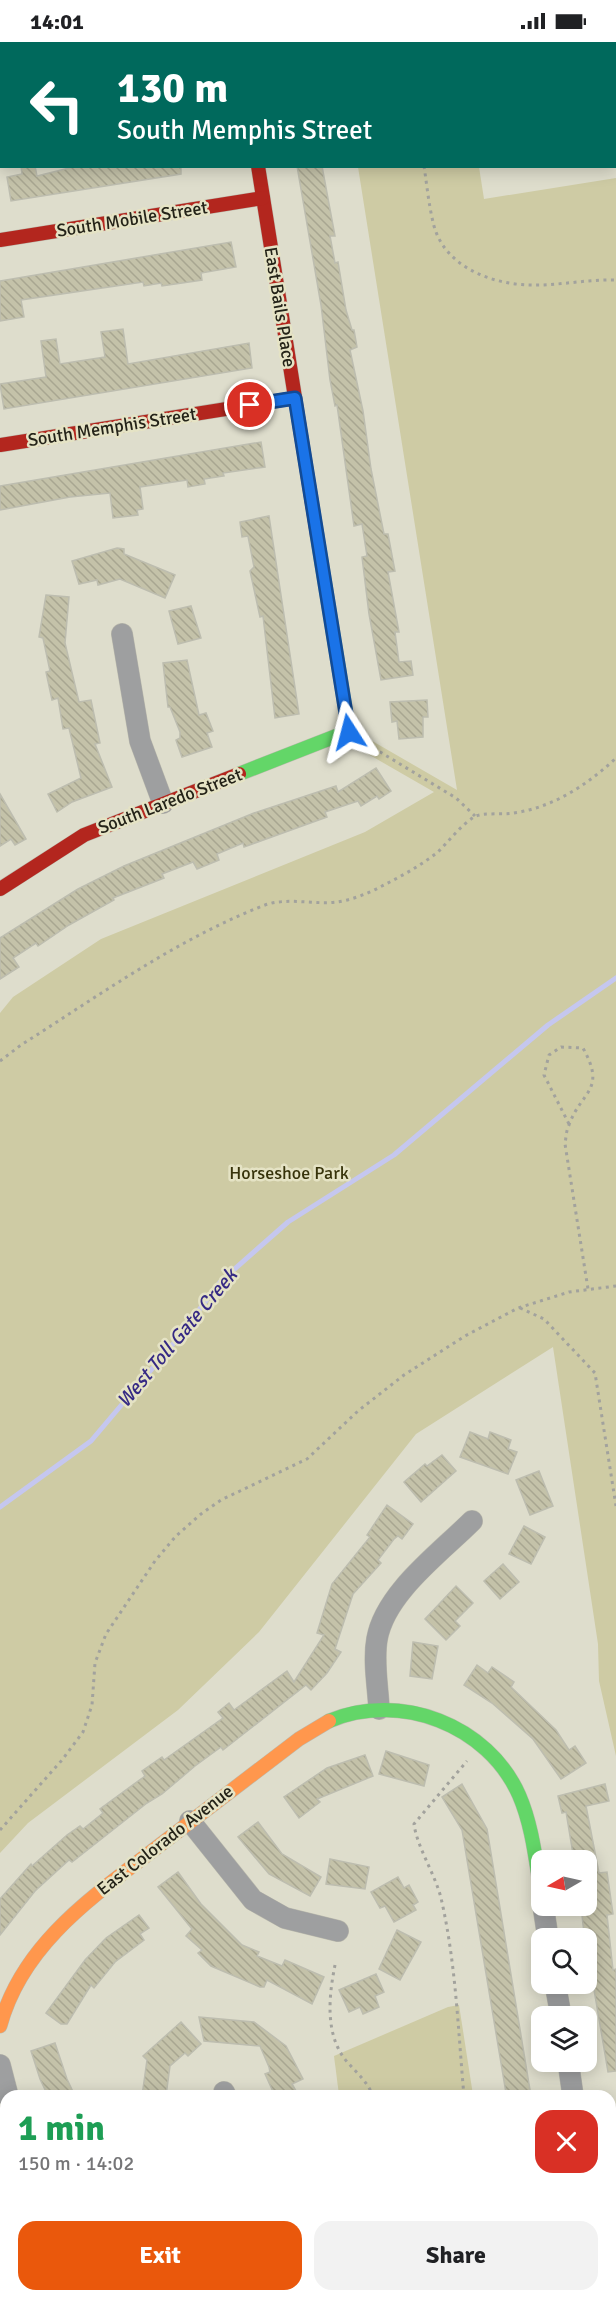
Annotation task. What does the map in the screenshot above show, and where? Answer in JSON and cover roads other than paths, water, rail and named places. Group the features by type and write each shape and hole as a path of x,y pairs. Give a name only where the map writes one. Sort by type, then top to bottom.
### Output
{"street":[{"name":"East Bails Place","path":"258,168 349,732"},
{"name":"South Mobile Street","path":"0,240 263,198"},
{"name":"South Memphis Street","path":"0,445 295,398"},
{"path":"122,634 140,741 163,803"},
{"name":"South Laredo Street","path":"0,889 84,835 349,732"},
{"path":"379,1709 376,1642 381,1622 399,1594 472,1521"},
{"name":"East Colorado Avenue","path":"0,2026 10,1993 47,1940 76,1910 190,1821 320,1725 342,1716 379,1709 409,1711 453,1725 472,1737 500,1763 513,1782 526,1809 533,1850"},
{"path":"190,1821 253,1900 285,1918 338,1931"},
{"path":"0,2065 6,2090"},
{"path":"570,2072 572,2090"}],"waterway":[{"name":"West Toll Gate Creek","path":"0,1507 91,1441 173,1344 221,1281 288,1222 394,1155 548,1025 616,978"}],"park label":[{"name":"Horseshoe Park","path":"289,1173"}]}
